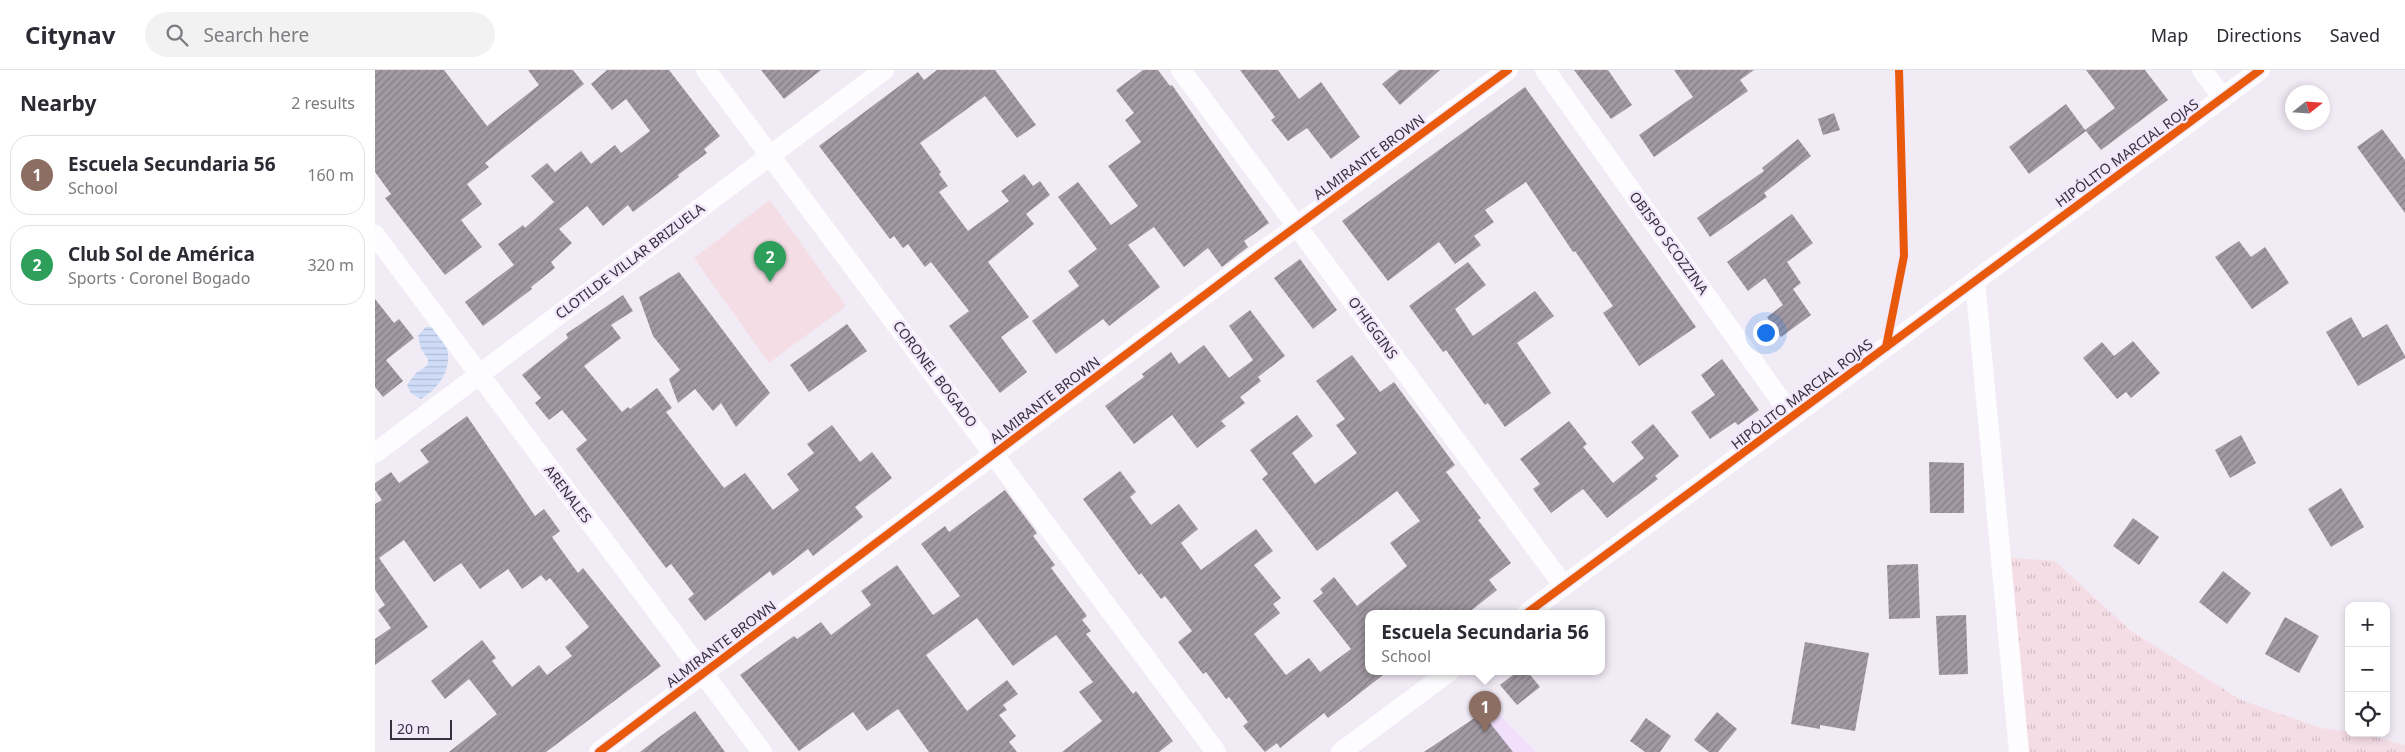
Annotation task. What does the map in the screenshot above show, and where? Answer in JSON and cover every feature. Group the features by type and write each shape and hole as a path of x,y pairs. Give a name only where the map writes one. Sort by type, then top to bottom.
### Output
{"street":[{"name":"CORONEL BOGADO","path":"706,70 1216,752"},
{"name":"CLOTILDE VILLAR BRIZUELA","path":"375,453 884,70"},
{"name":"O'HIGGINS","path":"1181,70 1564,586"},
{"name":"ALMIRANTE BROWN","path":"599,752 1297,225 1508,70"},
{"name":"OBISPO SCOZZINA","path":"1545,70 1792,416"},
{"path":"2202,70 2223,98"},
{"name":"HIPÓLITO MARCIAL ROJAS","path":"1531,610 2261,70"},
{"name":"ARENALES","path":"375,235 762,752"},
{"path":"1975,281 2019,752"},
{"path":"1341,752 1445,675"}],"shaded area":[{"path":"1492,707 1536,752 1424,752 1482,713"}],"green space":[{"path":"770,200 846,306 769,363 694,258"},
{"path":"2001,557 2055,561 2131,631 2241,700 2321,728 2345,731 2345,737 2375,737 2405,745 2405,752 2019,752"}],"water":[{"path":"426,327 431,327 440,336 446,345 448,355 444,375 438,384 421,399 411,393 407,385 416,373 428,365 428,359 421,349 418,336"}],"building":[{"path":"375,70 444,70 487,126 539,85 528,70 573,70 584,84 485,163 489,167 467,184 482,204 461,220 482,247 445,275 385,198 391,194 375,172"},
{"path":"607,70 669,70 720,136 704,149 707,153 633,212 628,205 603,226 587,206 559,229 572,243 551,262 555,268 531,287 532,289 483,326 465,302 514,265 498,244 523,225 525,228 554,202 531,176 547,163 555,172 581,151 591,164 615,145 621,153 650,131 626,99 612,110 591,84"},
{"path":"761,70 821,70 784,99"},
{"path":"937,70 995,70 1036,125 1017,138 985,96 920,143 941,172 939,174 948,186 939,192 968,231 1009,201 1001,191 1024,174 1033,186 1040,181 1050,195 1026,214 1034,224 988,262 1029,317 1001,337 1027,372 1000,393 949,326 969,311 931,262 925,267 908,244 903,248 894,236 890,239 819,146 918,72 924,80"},
{"path":"1143,70 1158,70 1170,86 1172,85 1269,223 1244,241 1248,247 1222,267 1208,248 1184,267 1154,227 1128,245 1160,287 1109,326 1103,319 1056,354 1032,321 1079,286 1068,271 1097,249 1058,197 1078,182 1111,225 1138,206 1108,166 1141,142 1125,120 1134,113 1116,90"},
{"path":"1240,70 1278,70 1299,99 1321,82 1360,137 1331,159 1307,128 1288,141 1271,120 1275,117"},
{"path":"1399,70 1440,70 1400,105 1382,84"},
{"path":"1574,70 1608,70 1632,105 1611,119"},
{"path":"1674,70 1754,70 1740,80 1748,91 1654,157 1639,135 1693,97"},
{"path":"2086,70 2145,70 2168,100 2101,150 2086,131 2029,174 2009,147 2066,104 2085,130 2115,108"},
{"path":"1525,87 1696,327 1639,366 1603,313 1613,306 1575,251 1573,252 1526,182 1485,210 1494,222 1474,236 1481,245 1455,264 1439,242 1388,281 1342,221"},
{"path":"1834,113 1840,130 1823,135 1818,119"},
{"path":"2382,129 2405,160 2405,213 2357,147"},
{"path":"1798,139 1811,156 1764,193 1767,197 1710,237 1697,218 1764,171 1762,168"},
{"path":"1792,214 1813,243 1787,262 1801,283 1793,289 1811,315 1781,337 1767,317 1783,305 1765,278 1748,291 1727,262"},
{"path":"2239,241 2251,257 2265,247 2289,283 2252,309 2215,257"},
{"path":"1300,259 1337,310 1313,329 1274,278"},
{"path":"1468,262 1486,285 1455,309 1473,336 1535,291 1554,316 1517,343 1551,393 1505,427 1488,403 1485,405 1446,350 1443,352 1409,306"},
{"path":"679,272 770,393 736,427 721,403 713,411 695,389 678,403 669,379 680,370 653,336 639,297"},
{"path":"623,295 633,311 611,325 621,338 584,366 622,412 628,407 630,409 657,388 672,408 666,412 724,488 745,473 773,510 799,490 787,474 814,453 807,444 832,425 860,462 872,452 892,478 855,507 863,517 813,556 808,549 773,576 770,571 705,621 688,599 694,594 671,564 666,568 576,449 587,440 562,410 549,420 535,403 541,398 522,375 568,338 566,334"},
{"path":"375,299 394,323 399,319 414,338 386,360 403,381 383,397 375,387"},
{"path":"1250,310 1285,356 1258,377 1261,381 1240,397 1245,403 1221,421 1226,426 1197,448 1172,415 1134,444 1105,406 1144,377 1142,374 1171,352 1179,364 1204,345 1229,378 1253,360 1229,326"},
{"path":"2351,317 2363,338 2387,324 2405,356 2405,358 2358,386 2326,332"},
{"path":"847,324 867,351 809,392 790,365"},
{"path":"2133,341 2160,373 2131,398 2126,392 2117,399 2083,358 2102,342 2114,356"},
{"path":"1352,355 1380,392 1394,382 1455,465 1446,472 1481,518 1478,520 1511,563 1489,580 1497,590 1472,610 1365,610 1365,675 1383,675 1328,718 1324,713 1280,748 1277,743 1265,752 1243,726 1248,722 1229,697 1226,699 1206,672 1203,674 1178,642 1192,631 1165,596 1161,599 1141,573 1139,575 1083,499 1120,471 1136,492 1130,497 1151,525 1179,504 1198,529 1181,543 1201,570 1256,529 1273,551 1254,565 1281,598 1273,604 1280,613 1254,634 1286,675 1309,658 1320,672 1351,649 1313,601 1323,593 1320,589 1334,577 1357,606 1407,566 1390,543 1420,521 1397,491 1317,551 1262,479 1268,474 1250,450 1297,415 1313,436 1292,453 1315,484 1357,453 1336,425 1345,419 1316,381"},
{"path":"1722,359 1759,410 1738,425 1735,422 1710,439 1691,412 1715,395 1701,375"},
{"path":"467,416 535,516 544,509 560,531 552,537 578,573 583,568 661,666 546,752 449,752 497,714 469,679 445,699 431,681 482,640 496,658 492,661 512,687 539,665 547,675 572,656 565,647 589,627 550,578 546,581 541,575 522,589 508,569 480,589 461,563 434,582 404,540 379,558 428,627 375,665 375,639 391,628 378,610 385,605 375,590 375,504 382,500 375,490 375,483 391,472 399,483 429,462 420,450"},
{"path":"1569,421 1587,444 1583,447 1613,483 1644,458 1631,442 1653,424 1679,456 1655,476 1658,479 1607,518 1583,489 1551,513 1533,489 1540,484 1520,459"},
{"path":"2241,435 2256,463 2230,478 2215,450"},
{"path":"1929,462 1964,463 1964,513 1930,513"},
{"path":"2341,488 2364,527 2331,547 2308,509"},
{"path":"1005,490 1037,533 1033,536 1055,565 1051,568 1087,616 1082,620 1091,631 1086,634 1133,694 1136,691 1173,741 1159,752 1062,752 1102,721 1079,692 1093,682 1056,635 1013,666 977,618 926,655 967,711 1007,680 1018,694 1003,705 1007,710 999,715 1016,736 1009,742 1017,752 929,752 898,709 867,731 853,712 799,751 740,675 794,636 797,639 821,622 831,635 871,605 861,591 897,565 933,615 960,596 921,544 945,526 949,532"},
{"path":"2133,518 2159,537 2139,565 2113,546"},
{"path":"1918,564 1920,618 1889,619 1887,565"},
{"path":"2223,571 2251,593 2227,624 2199,602"},
{"path":"1966,615 1968,674 1939,675 1936,616"},
{"path":"2285,617 2319,636 2299,673 2265,654"},
{"path":"1805,642 1869,653 1855,731 1820,725 1820,729 1791,724"},
{"path":"1513,675 1530,675 1540,687 1517,705 1500,685"},
{"path":"695,711 725,752 640,752 658,738"},
{"path":"1717,712 1737,729 1718,752 1709,752 1694,740"},
{"path":"1482,713 1513,752 1424,752"},
{"path":"1646,718 1671,736 1660,752 1645,752 1630,741"}],"cycle path":[{"path":"599,752 1259,254 1508,70"},
{"path":"1886,347 1904,256 1899,70"},
{"path":"1531,610 2260,70"}],"place":[{"name":"Club Sol de América","path":"770,282"},
{"name":"Escuela Secundaria 56","path":"1485,732"}]}
